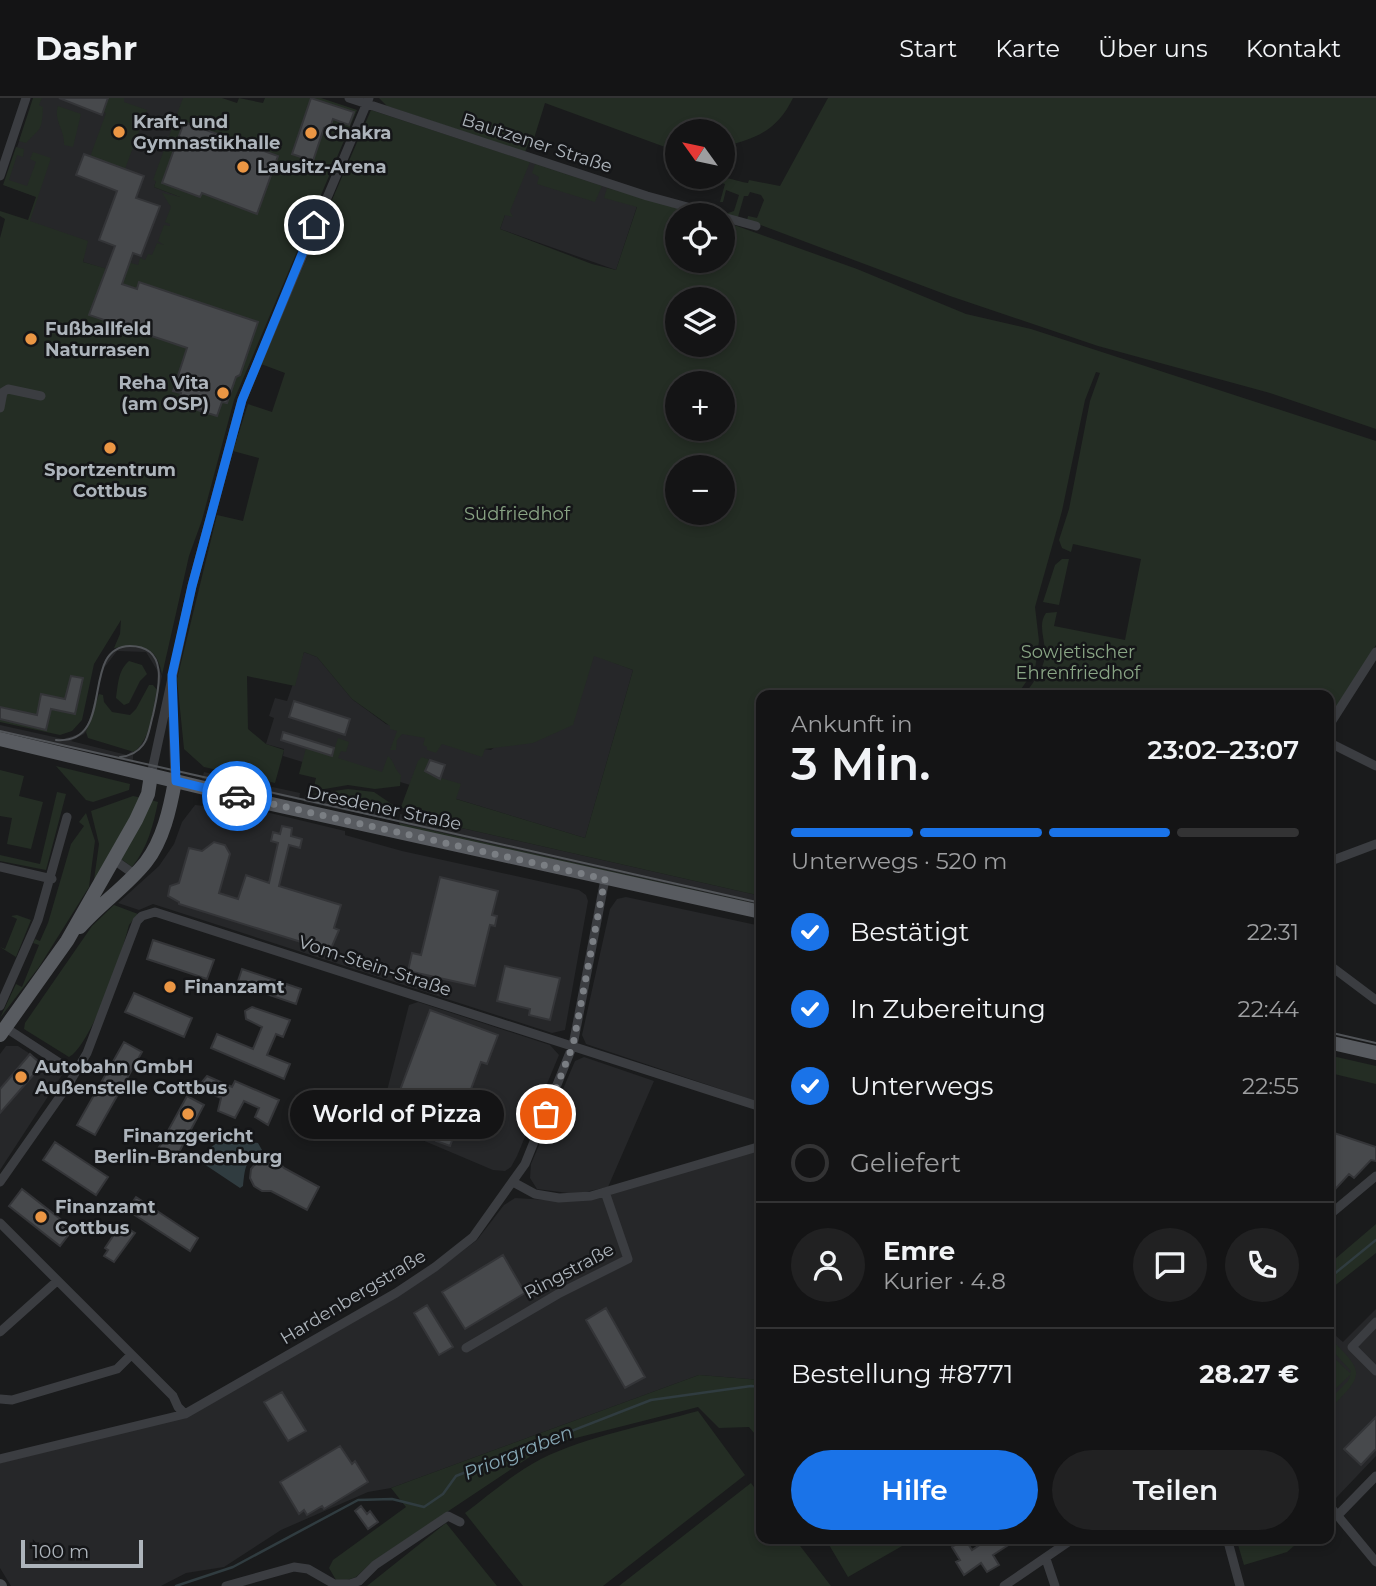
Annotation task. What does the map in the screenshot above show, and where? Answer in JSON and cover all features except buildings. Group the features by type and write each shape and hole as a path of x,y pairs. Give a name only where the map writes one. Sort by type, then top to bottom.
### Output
{"main road":[{"name":"Dresdener Straße","path":"0,739 605,879 756,911"},
{"path":"3,1032 67,941 148,794 151,775"},
{"path":"67,941 144,864 160,836 176,781"},
{"path":"1334,1043 1376,1053"}],"street":[{"path":"0,176 26,98"},
{"name":"Bautzener Straße","path":"349,98 368,101 673,203"},
{"path":"151,775 194,579 242,400 368,101"},
{"path":"735,220 755,226"},
{"path":"0,408 3,392 8,389 41,396"},
{"path":"1334,718 1375,655"},
{"path":"172,675 176,781"},
{"path":"1334,745 1376,766"},
{"path":"1,1001 30,941 52,878 67,817"},
{"path":"1334,860 1376,844"},
{"path":"117,854 117,862 134,874"},
{"path":"0,867 52,878"},
{"name":"Hardenbergstraße","path":"0,1460 186,1413 396,1293 473,1237 525,1164 573,1045 605,879"},
{"name":"Vom-Stein-Straße","path":"0,1182 75,1073 101,1018 134,927 142,916 155,912 756,1105"},
{"path":"1334,968 1376,1000"},
{"path":"3,1032 75,1073"},
{"path":"511,1185 559,1198 605,1192 756,1147"},
{"path":"1334,1211 1376,1176"},
{"name":"Ringstraße","path":"466,1348 558,1294 628,1259 605,1192"},
{"path":"0,1223 173,1396 178,1407 186,1413"},
{"path":"0,1332 57,1281"},
{"path":"1376,1322 1352,1347 1376,1371"},
{"path":"0,1399 12,1400 117,1369 131,1355"},
{"path":"1338,1515 1376,1476"},
{"path":"1334,1511 1376,1562"},
{"path":"226,1586 294,1567 308,1569 334,1584 350,1584 359,1581 374,1565 448,1516 460,1522"},
{"path":"1004,1586 1066,1544"},
{"path":"1229,1544 1240,1586"},
{"path":"1046,1559 1055,1586"}],"shaded area":[{"path":"34,98 186,98 154,187 180,197 151,283 83,262 84,256 29,221 37,197 4,185"},
{"path":"525,159 640,197 616,270 500,229"},
{"path":"128,644 140,646 153,655 162,676 148,740 133,755 133,762 0,733 0,725 63,739 82,733 90,719 104,662 115,649","holes":["117,651 146,652 160,675 145,741 127,755 71,741 89,728 104,668"]},
{"path":"304,652 317,657 352,699 386,724 448,744 491,750 594,655 633,670 585,838 321,758 319,767 283,756 284,749 266,744 274,718 269,716 275,698 287,701"},
{"path":"204,772 300,793 299,800 202,779"},
{"path":"305,795 394,813 391,820 304,802"},
{"path":"195,805 266,812 345,831 345,835 402,851 579,890 586,895 588,901 565,1030 552,1033 153,904 139,910 118,903 159,866 174,844 182,822"},
{"path":"400,814 756,895 756,904 399,823"},
{"path":"626,897 756,925 756,1101 586,1044 582,1035 610,909 617,899"},
{"path":"418,1002 550,1045 559,1055 517,1156 511,1167 505,1171 493,1170 382,1123 380,1118 409,1005"},
{"path":"6,1046 18,1046 62,1075 0,1170 0,1054"},
{"path":"584,1057 654,1081 608,1187 576,1194 537,1189 530,1178 531,1164 575,1061"},
{"path":"222,1139 258,1143 262,1150 249,1161 243,1186 240,1188 204,1164 210,1148"},
{"path":"756,1151 756,1380 699,1375 391,1488 368,1492 281,1530 224,1567 186,1573 161,1586 11,1586 0,1568 0,1463 184,1417 437,1270 477,1240 504,1205 515,1198 564,1201"},
{"path":"1376,1309 1376,1456 1335,1499 1334,1334 1343,1342"}],"green space":[{"path":"33,98 42,98 39,105 43,107 42,121 39,129 26,143 19,141"},
{"name":"Kraft- und Gymnastikhalle","path":"108,98 124,98 124,102 147,110 125,169 90,157 106,113 103,112"},
{"name":"Sportzentrum Cottbus","path":"183,98 222,98 237,103 239,98 263,103 265,98 321,98 357,110 234,400 202,520 189,556 162,675 151,651 138,647 114,648 120,634 121,620 94,664 82,720 72,731 60,735 0,722 0,238 5,219 0,216 0,211 28,220 36,197 3,185 16,147 24,149 23,157 17,155 9,180 27,186 36,162 30,159 33,152 51,158 30,221 88,241 83,262 125,274 133,253 131,263 138,265 140,258 145,260 148,254 152,255 157,243 164,245 158,241 164,225 170,226 165,222 171,207 162,193 180,197 154,187 156,181 153,180"},
{"path":"379,98 793,98 781,118 773,125 757,136 735,143 735,119 665,119 665,147 545,103 531,148 527,147 525,152 387,106"},
{"path":"828,98 1376,98 1376,429 1270,393 1098,346 950,296 747,220 748,216 757,218 764,200 761,195 750,192 748,196 744,196 738,217 735,216 735,208 739,195 726,190 723,202 720,202 724,189 735,189 735,180 780,186"},
{"path":"58,106 81,114 73,147 64,145 57,116"},
{"path":"371,110 530,162 510,211 513,217 505,215 500,229 592,264 616,270 637,207 604,198 607,188 665,204 665,273 735,273 735,225 857,269 966,314 1031,329 1376,441 1376,645 1334,711 1334,690 1028,690 1044,661 1042,623 1046,613 1057,612 1054,626 1125,640 1141,559 1073,544 1071,552 1062,548 1059,540 1069,509 1090,401 1100,373 1096,372 1085,400 1062,511 1035,607 1039,641 1035,669 1020,690 756,690 756,895 409,816 409,811 401,807 418,761 422,757 430,760 425,771 440,779 445,765 441,778 461,784 456,799 585,838 633,670 594,656 573,725 533,743 485,749 482,757 442,744 436,753 427,750 423,745 425,738 402,734 397,740 396,750 390,750 397,731 390,729 390,726 352,699 317,657 304,652 295,686 247,676 248,729 266,744 284,750 275,783 204,767 184,749 177,679 217,515 243,521 259,458 233,451 248,404 272,412 285,373 261,364"},
{"path":"535,164 602,186 595,202 537,184 539,177 532,173"},
{"path":"1062,559 1069,559 1059,605 1043,602 1055,565"},
{"path":"129,661 142,665 147,674 140,681 129,703 124,705 116,698 121,673"},
{"path":"149,685 153,685 157,690 150,723 144,739 134,752 88,738 86,732 99,694 103,695 104,702 112,712 130,715"},
{"path":"338,738 349,742 346,752 341,751 338,758 382,772 388,756 401,775 400,786 375,789 348,785 313,791 316,778 299,774 306,748 332,756"},
{"path":"56,766 130,784 129,790 93,802 86,800"},
{"path":"0,770 24,776 19,796 43,802 31,849 7,844 12,818 0,816"},
{"path":"348,789 374,792 396,807 394,812 312,794"},
{"path":"57,792 66,794 46,870 0,861 0,855 40,864"},
{"path":"133,796 142,798 93,887 99,844 91,811"},
{"path":"151,800 158,802 152,828 132,867 121,859"},
{"path":"86,813 95,841 89,887 39,967 0,1018 16,984 22,987 39,945 33,943 35,939 40,941 48,923 71,844 84,826 79,822"},
{"path":"399,823 756,906 401,826"},
{"path":"114,905 138,914 129,925 113,976 96,1017 78,1049 69,1057 24,1029 25,1023 92,926"},
{"path":"17,915 31,920 16,957 0,947 5,949 17,919 11,916"},
{"path":"1334,1056 1376,1066 1376,1084 1334,1074"},
{"path":"1376,1224 1376,1253 1334,1286 1334,1260"},
{"path":"1334,1342 1349,1358 1356,1374 1349,1389 1334,1405 1334,1395 1351,1374 1334,1390 1334,1358 1350,1373 1334,1353"},
{"path":"699,1375 756,1380 756,1435 749,1427 719,1428 698,1407 560,1442 537,1452 372,1562 356,1577 342,1582 336,1580 329,1568 333,1560 406,1507 391,1488"},
{"path":"698,1411 745,1475 603,1586 523,1586 465,1513 521,1471 559,1451 598,1437"},
{"path":"751,1483 756,1490 756,1544 799,1544 831,1586 619,1586"},
{"path":"446,1523 497,1586 367,1586"},
{"path":"829,1544 906,1544 848,1577"},
{"path":"1238,1544 1296,1544 1287,1552 1244,1565"}],"waterway":[{"name":"Priorgraben","path":"1334,1274 1376,1240"},
{"name":"Priorgraben","path":"176,1586 233,1567 358,1500 392,1499 424,1507 443,1494 456,1476 651,1400 756,1386"}],"tram line":[{"path":"56,740 75,737 86,728 93,713 105,662 114,651 130,646 143,648 152,654 157,662 159,683 155,705 143,745 133,754 120,757"},
{"path":"0,731 756,902"},
{"path":"1334,1033 1376,1043"}],"way so far":[{"path":"237,796 605,879 573,1045 546,1114"}],"place":[{"name":"Kraft- und Gymnastikhalle","path":"119,132"},
{"name":"Chakra","path":"311,133"},
{"name":"Lausitz-Arena","path":"243,167"},
{"name":"Fußballfeld Naturrasen","path":"31,339"},
{"name":"Reha Vita (am OSP)","path":"223,393"},
{"name":"Sportzentrum Cottbus","path":"110,448"},
{"name":"Finanzamt","path":"170,987"},
{"name":"Autobahn GmbH Außenstelle Cottbus","path":"21,1077"},
{"name":"Finanzgericht Berlin-Brandenburg","path":"188,1114"},
{"name":"World of Pizza","path":"546,1114"},
{"name":"Finanzamt Cottbus","path":"41,1217"}],"route":[{"path":"237,796 176,781 172,675 192,586 242,400 314,225"}],"park label":[{"name":"Südfriedhof","path":"517,514"},
{"name":"Sowjetischer Ehrenfriedhof","path":"1078,662"}]}
